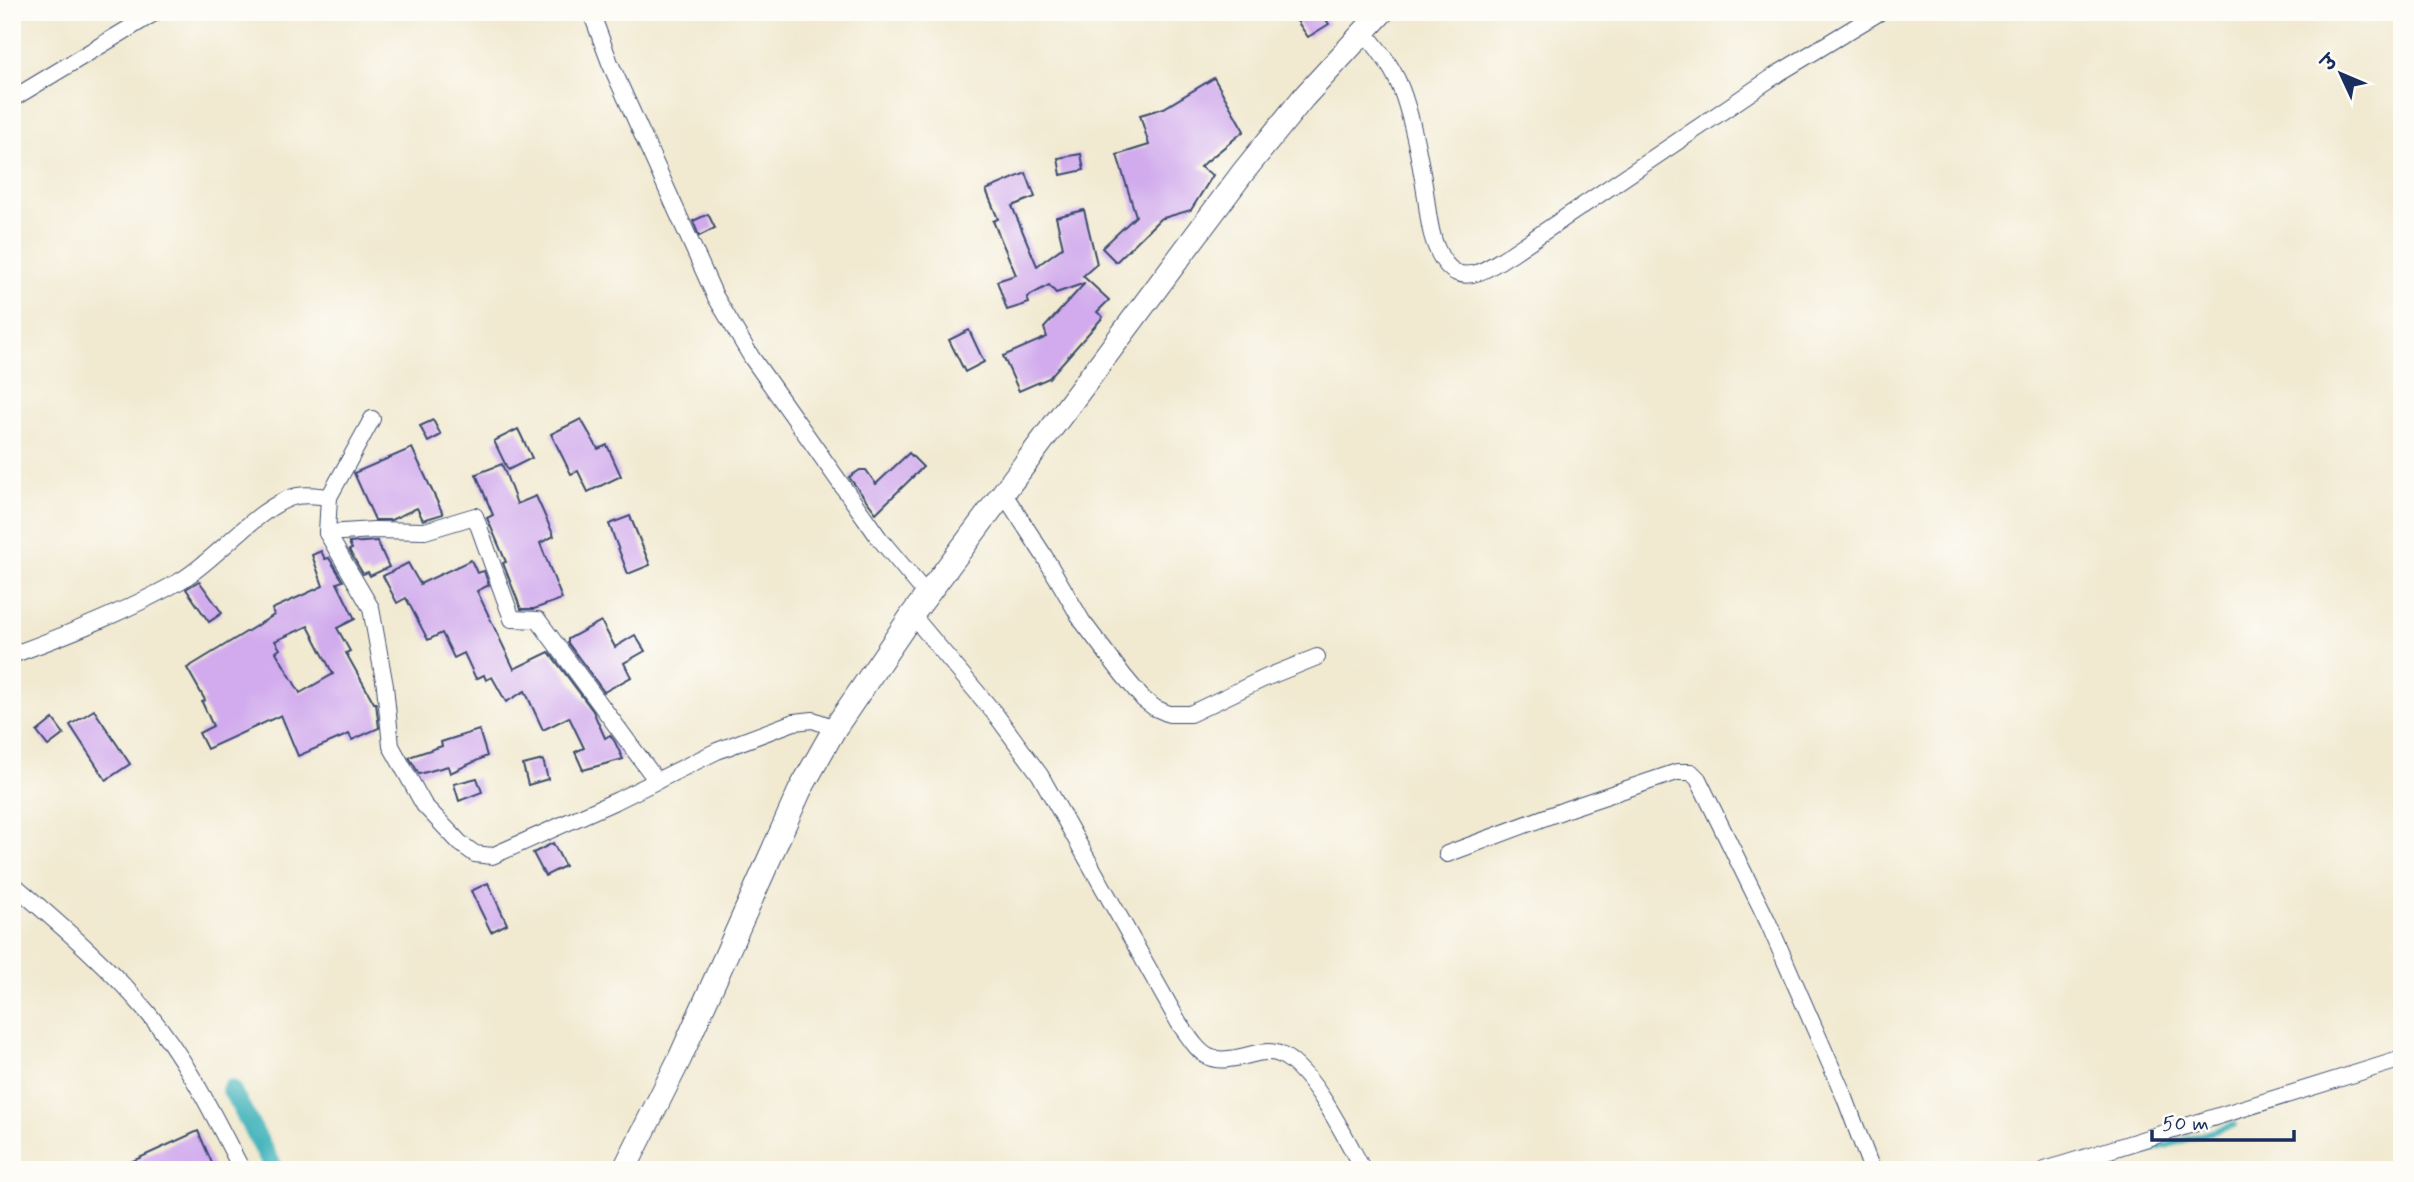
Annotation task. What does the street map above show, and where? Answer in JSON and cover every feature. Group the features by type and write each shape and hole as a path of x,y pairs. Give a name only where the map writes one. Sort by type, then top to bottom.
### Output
{"main road":[{"path":"624,1170 680,1058 800,790 835,728 912,615 1244,171 1303,98 1382,12"}],"street":[{"path":"12,99 156,12"},
{"path":"591,12 610,63 715,296 760,369 879,538 927,595"},
{"path":"1365,33 1391,67 1404,97 1421,166 1432,236 1437,249 1445,263 1455,272 1466,275 1479,273 1511,254 1779,73 1880,12"},
{"path":"372,419 330,497 327,533 371,608 385,686 391,746 424,805 460,844 475,854 492,856 717,751 794,722 813,720 835,728"},
{"path":"1004,494 1082,621 1143,699 1155,708 1169,714 1190,714 1265,678 1317,657"},
{"path":"12,655 105,618 181,581 273,508 294,496 330,497"},
{"path":"327,533 425,531 475,516 512,619 538,620 657,781"},
{"path":"912,615 996,715 1040,775 1179,1023 1197,1049 1214,1060 1231,1060 1257,1053 1275,1053 1285,1057 1309,1079 1335,1118 1363,1170"},
{"path":"1447,855 1637,785 1684,771 1694,773 1768,922 1872,1170"},
{"path":"12,883 95,957 149,1013 199,1087 243,1170"},
{"path":"2045,1170 2402,1059"}],"building":[{"path":"1310,12 1321,12 1329,24 1308,37 1297,21"},
{"path":"1214,78 1244,131 1200,167 1213,175 1191,210 1160,219 1116,262 1102,248 1136,216 1117,155 1149,145 1140,115 1164,108"},
{"path":"1081,154 1084,170 1061,175 1058,158"},
{"path":"1026,173 1035,197 1012,206 1037,266 1063,247 1056,217 1084,210 1097,264 1083,276 1109,300 1097,312 1103,317 1049,378 1019,391 1003,356 1047,337 1044,328 1085,283 1056,293 1049,285 1027,297 1029,303 1007,310 997,281 1016,275 993,221 998,219 986,190"},
{"path":"708,214 715,228 699,236 693,221"},
{"path":"969,330 984,362 965,372 949,340"},
{"path":"581,419 598,449 607,445 621,476 588,492 578,471 571,474 551,434"},
{"path":"433,420 441,435 428,442 420,426"},
{"path":"518,429 532,458 508,470 494,441"},
{"path":"412,448 443,514 423,520 417,508 391,520 375,520 354,473"},
{"path":"909,453 923,467 876,513 849,477 860,470 866,470 876,484"},
{"path":"502,464 517,504 536,496 554,536 540,543 562,599 534,609 521,609 503,563 506,562 487,518 493,515 476,474"},
{"path":"630,516 650,565 628,574 609,524"},
{"path":"377,541 389,567 370,576 368,572 363,574 349,550 352,549 349,543"},
{"path":"321,551 325,559 329,558 343,581 337,583 355,619 337,628 350,651 346,653 376,703 379,728 352,740 349,734 298,756 281,715 207,749 199,733 213,726 202,702 205,700 187,668 274,615 272,609 323,586 312,555","holes":["308,626 333,674 300,693 276,652 280,649 275,641"]},
{"path":"471,560 477,573 484,571 489,585 477,591 514,669 549,652 593,711 605,738 610,735 615,742 623,759 583,770 575,752 584,748 569,717 543,730 525,691 506,702 492,677 486,680 484,675 476,679 464,653 454,658 442,633 428,640 406,598 397,603 383,576 408,563 420,584"},
{"path":"199,581 222,613 209,622 186,589"},
{"path":"601,621 615,647 635,635 645,651 624,663 631,677 604,692 568,643 568,639"},
{"path":"94,710 130,764 106,780 70,725"},
{"path":"53,719 64,734 48,746 37,732"},
{"path":"479,730 487,756 450,773 448,766 419,774 409,757 442,746 441,742"},
{"path":"543,760 548,779 528,785 523,765"},
{"path":"477,778 482,792 459,801 454,784"},
{"path":"553,843 565,866 545,876 533,853"},
{"path":"488,883 507,924 491,932 471,891"},
{"path":"198,1131 215,1170 113,1170"}],"waterway":[{"path":"231,1089 275,1170"},
{"path":"2087,1170 2234,1125"}]}
